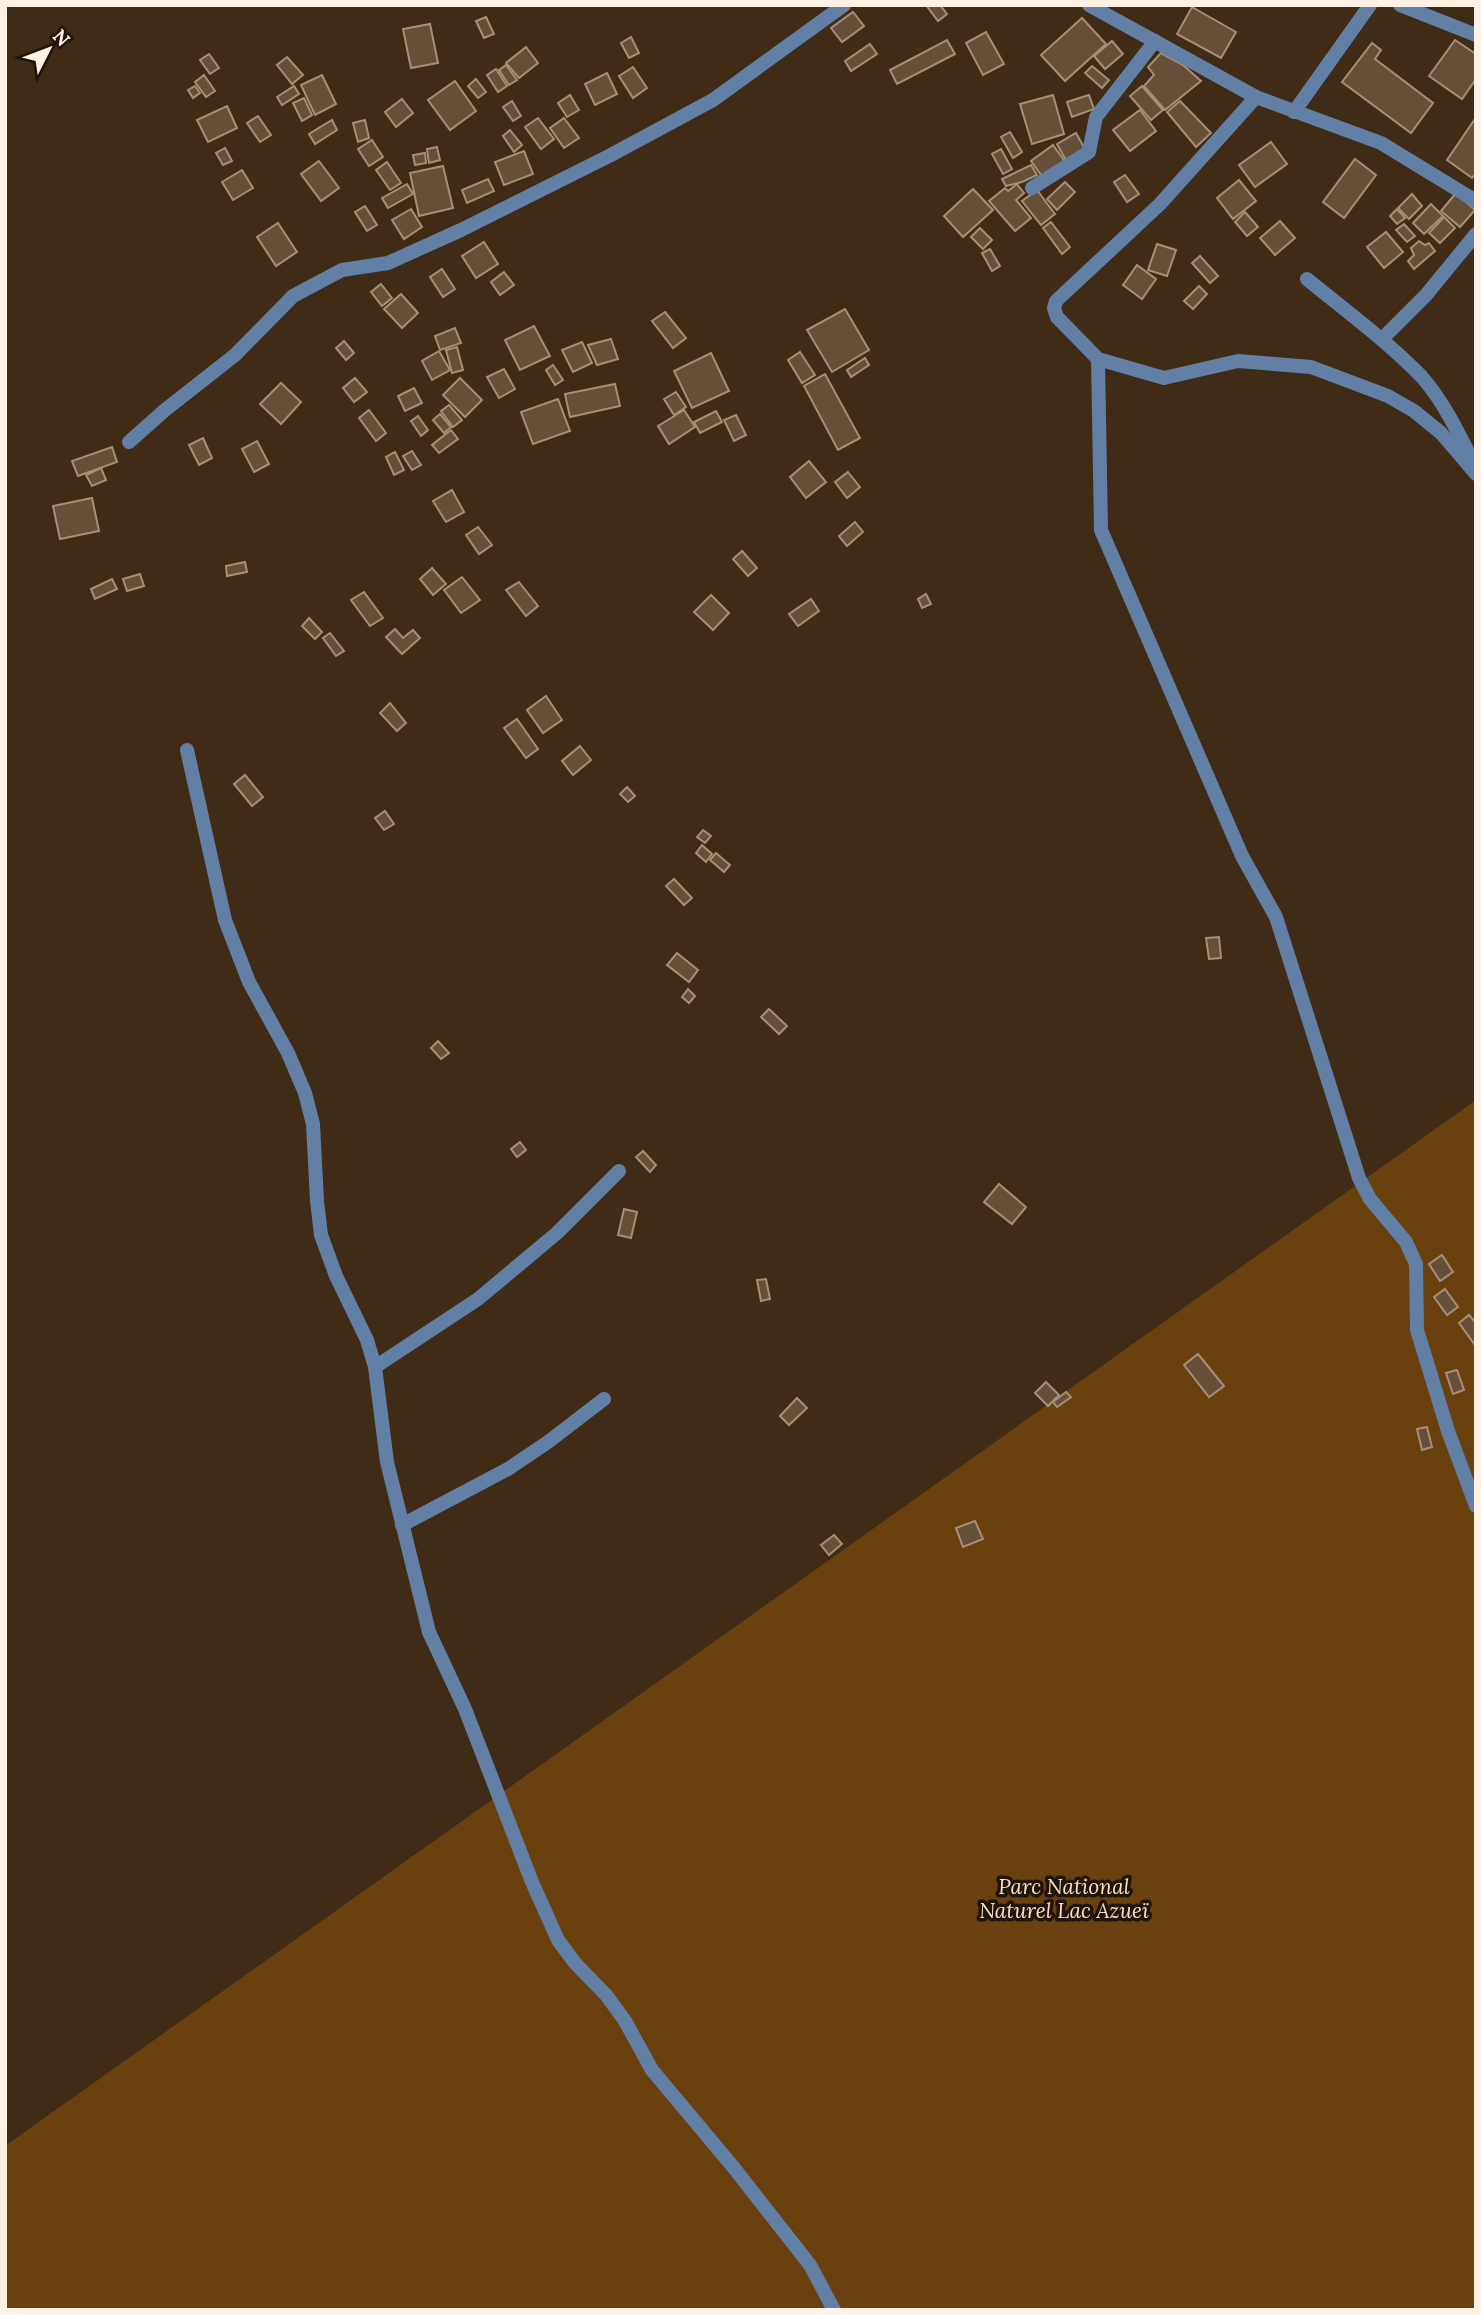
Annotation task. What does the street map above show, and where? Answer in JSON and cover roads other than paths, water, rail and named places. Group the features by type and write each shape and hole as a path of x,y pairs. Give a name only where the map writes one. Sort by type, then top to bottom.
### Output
{"street":[{"path":"130,442 165,410 235,355 293,296 342,270 388,263 461,230 609,156 713,100 844,5"},
{"path":"1089,5 1256,97 1381,143 1476,201"},
{"path":"1294,112 1370,5"},
{"path":"1400,5 1420,9 1476,35"},
{"path":"1032,188 1089,152 1096,117 1155,41"},
{"path":"1256,97 1160,204 1056,300 1054,308 1057,317 1098,359 1164,378 1238,361 1311,367 1388,396 1414,411 1441,433 1476,474"},
{"path":"1382,340 1426,295 1476,234"},
{"path":"1307,279 1382,340 1423,379 1446,412 1476,468"},
{"path":"1098,359 1101,530 1242,856 1276,916 1359,1178 1370,1199 1406,1242 1416,1264 1418,1331 1448,1431 1476,1506"},
{"path":"187,750 225,920 249,982 288,1053 305,1093 313,1124 321,1235 336,1276 367,1340 375,1367 387,1462 429,1632 465,1709 532,1882 558,1940 575,1964 607,1996 625,2021 652,2070 810,2265 834,2310"},
{"path":"375,1367 478,1299 556,1233 619,1171"},
{"path":"402,1525 508,1469 604,1399"}],"park label":[{"name":"Parc National Naturel Lac Azueï","path":"1064,1898"}]}
